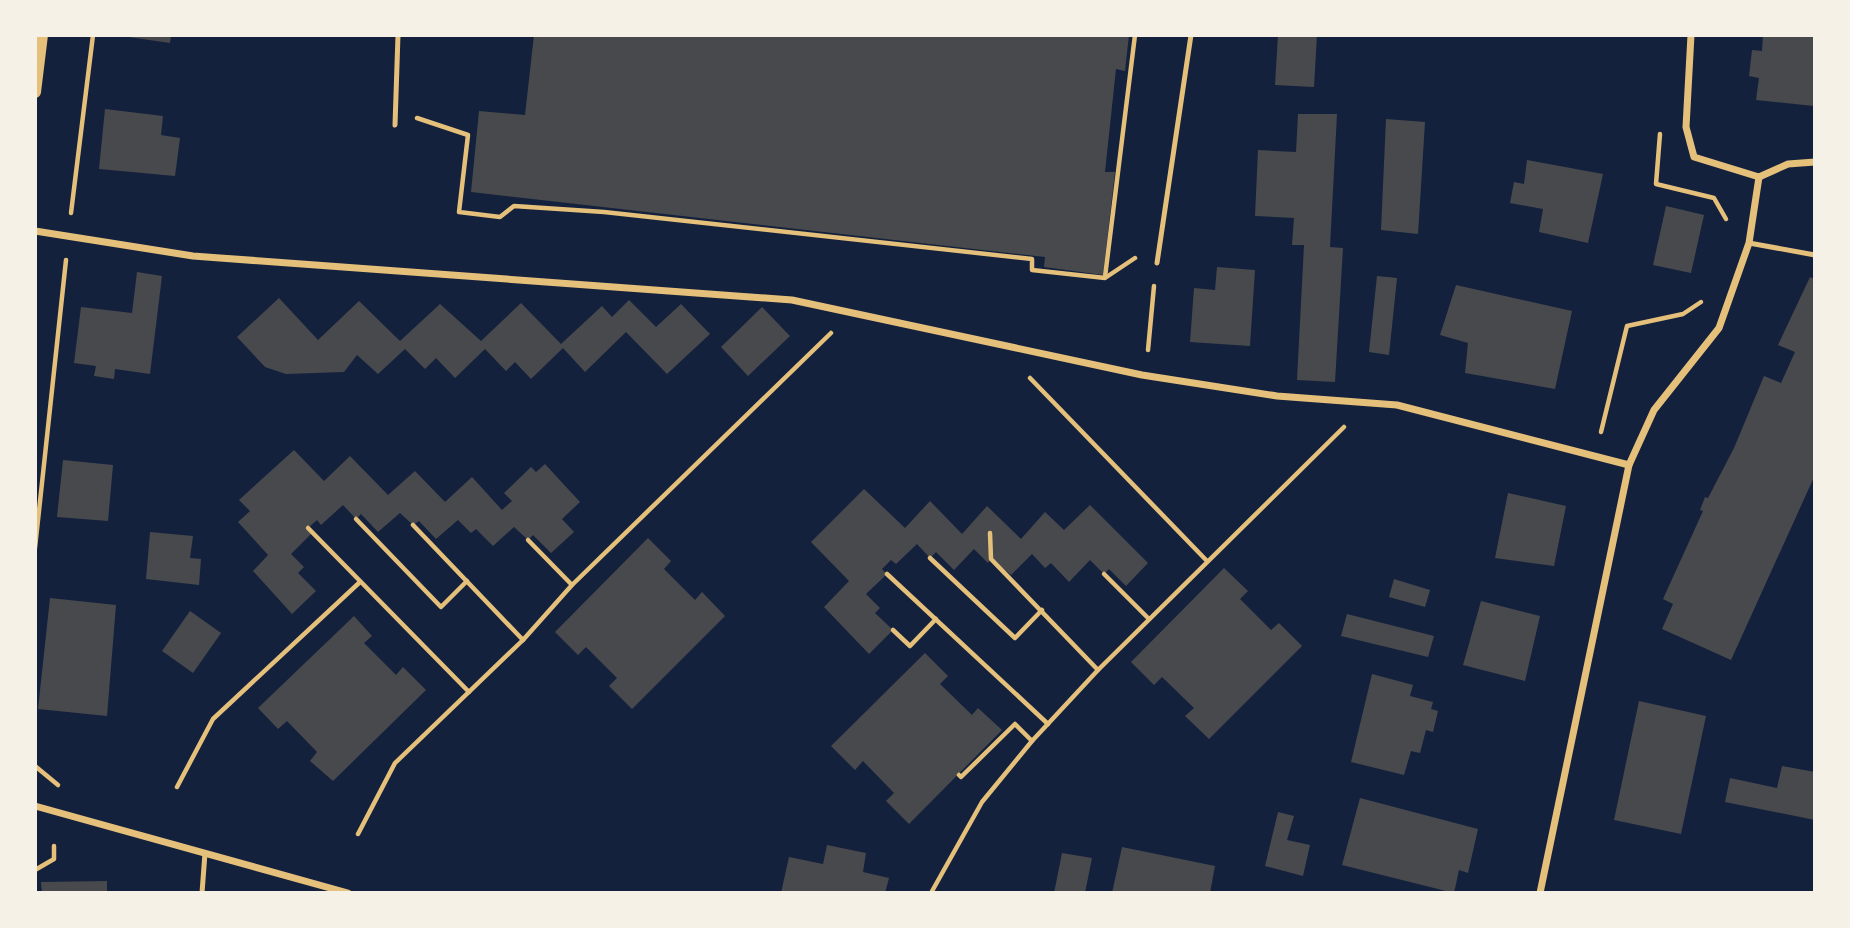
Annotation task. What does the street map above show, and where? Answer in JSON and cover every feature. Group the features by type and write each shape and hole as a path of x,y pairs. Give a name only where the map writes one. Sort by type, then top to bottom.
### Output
{"street":[{"path":"35,92 42,35"},
{"path":"1691,35 1686,127 1694,157 1759,177 1788,163 1815,162"},
{"path":"1540,893 1629,465 1654,410 1719,328 1749,243 1759,177"},
{"path":"35,231 193,256 792,300 1142,375 1278,396 1398,405 1629,465"},
{"path":"35,806 348,893"}],"lane":[{"path":"395,125 398,35"},
{"path":"1157,263 1191,35"},
{"path":"1749,243 1815,255"},
{"path":"202,893 205,853"}],"path":[{"path":"35,548 93,35"},
{"path":"1105,278 1135,35"},
{"path":"396,111 468,135 459,212 500,217 514,206 604,212 1032,259 1032,270 1105,278 1138,255 1157,263 1147,358"},
{"path":"1656,184 1714,198 1726,218 1723,231"},
{"path":"1595,456 1627,326 1683,314 1708,297"},
{"path":"358,834 395,763 523,640 572,585 817,347"},
{"path":"1023,370 1207,561"},
{"path":"356,519 440,607 467,581"},
{"path":"931,893 982,802 1032,741 1098,670 1246,522"},
{"path":"413,526 523,640"},
{"path":"308,528 469,692"},
{"path":"990,533 991,559 1098,670"},
{"path":"528,540 572,585"},
{"path":"930,558 1015,638 1042,610"},
{"path":"887,573 1048,724"},
{"path":"1104,574 1149,619"},
{"path":"177,787 213,719 360,582"},
{"path":"892,630 910,646 936,620"},
{"path":"959,775 961,777 1015,724 1032,741"},
{"path":"35,766 58,784 58,790"},
{"path":"35,870 54,859 54,846"}],"building":[{"path":"115,35 171,35 170,43"},
{"path":"534,35 1129,35 1125,71 1116,69 1105,172 1115,172 1103,275 1044,267 1045,257 471,192 479,111 525,115"},
{"path":"1278,35 1317,35 1314,87 1275,85"},
{"path":"1763,35 1815,35 1814,106 1756,100 1759,78 1749,76 1752,50 1762,51"},
{"path":"105,109 163,116 161,135 180,138 175,176 99,169"},
{"path":"1298,114 1337,114 1330,247 1343,248 1335,382 1297,380 1304,245 1292,245 1294,218 1255,216 1258,150 1296,152"},
{"path":"1386,119 1425,122 1418,234 1381,230"},
{"path":"1527,160 1603,174 1588,243 1539,232 1543,209 1510,203 1514,182 1524,184"},
{"path":"1666,206 1704,215 1691,273 1653,265"},
{"path":"1217,267 1255,270 1250,346 1190,342 1194,288 1215,290"},
{"path":"137,272 162,276 150,374 115,369 114,379 94,376 96,366 74,363 81,307 132,313"},
{"path":"1377,276 1397,278 1389,355 1369,352"},
{"path":"1810,277 1815,279 1815,475 1731,660 1662,629 1673,604 1663,599 1703,511 1700,510 1705,497 1708,498 1734,448 1764,376 1781,383 1795,352 1778,345"},
{"path":"1456,285 1572,311 1555,389 1465,373 1468,343 1440,335"},
{"path":"279,298 318,340 359,301 400,341 440,304 481,341 521,303 561,344 602,306 612,317 629,300 656,327 681,304 710,334 667,374 626,332 585,372 563,348 531,379 515,362 506,371 485,349 455,378 436,358 425,369 405,349 378,374 357,355 344,372 286,374 265,367 237,337"},
{"path":"762,307 790,336 748,376 721,347"},
{"path":"294,450 324,481 350,456 388,495 415,471 445,502 472,477 502,510 512,501 504,493 531,467 536,472 545,464 580,502 562,519 574,532 551,553 533,535 528,540 514,527 493,546 476,529 471,533 458,520 436,539 419,521 413,525 400,513 378,532 361,514 356,519 343,505 321,525 317,520 308,528 312,533 291,554 304,567 298,573 316,591 292,614 253,571 268,555 238,522 250,511 239,500"},
{"path":"63,460 113,465 108,521 57,517"},
{"path":"864,489 905,528 930,501 962,534 987,506 1021,539 1045,512 1064,530 1090,505 1148,563 1126,586 1109,569 1104,574 1090,560 1069,582 1051,563 1045,568 1032,554 1011,575 991,559 988,563 974,549 954,570 936,552 930,558 917,544 896,564 891,560 882,569 887,574 866,594 880,608 875,613 893,630 869,654 824,607 849,581 811,542"},
{"path":"1508,493 1566,506 1554,566 1495,558"},
{"path":"150,532 193,536 190,558 201,559 199,585 146,579"},
{"path":"648,538 671,561 664,569 695,600 702,592 725,616 632,709 609,686 617,678 586,647 578,655 555,632"},
{"path":"1224,568 1248,591 1240,599 1271,630 1279,623 1302,646 1209,739 1185,716 1194,708 1162,677 1154,685 1131,662"},
{"path":"1394,579 1430,590 1425,607 1389,597"},
{"path":"50,598 116,605 107,716 38,709"},
{"path":"1481,601 1540,616 1525,681 1463,665"},
{"path":"190,611 221,633 193,673 162,651"},
{"path":"1347,614 1434,636 1428,657 1341,636"},
{"path":"354,616 372,636 364,643 396,675 403,667 426,690 333,781 310,761 317,752 287,721 278,729 258,708"},
{"path":"925,653 948,676 940,684 972,715 978,708 1002,730 909,824 886,801 894,793 863,761 855,770 831,746"},
{"path":"1372,674 1413,685 1410,696 1433,702 1431,709 1438,711 1433,732 1426,730 1420,753 1411,751 1404,775 1351,762"},
{"path":"1639,701 1706,716 1681,834 1614,820"},
{"path":"1782,766 1815,772 1815,820 1725,802 1730,778 1777,788"},
{"path":"1360,798 1478,829 1468,873 1459,870 1454,893 1342,865"},
{"path":"1278,812 1294,816 1287,840 1310,845 1303,876 1265,866"},
{"path":"827,845 866,853 863,872 889,878 885,893 781,893 789,857 823,864"},
{"path":"1122,847 1215,866 1210,893 1112,893"},
{"path":"1062,853 1092,858 1085,893 1054,893"},
{"path":"107,881 107,893 42,893 41,882"}]}
